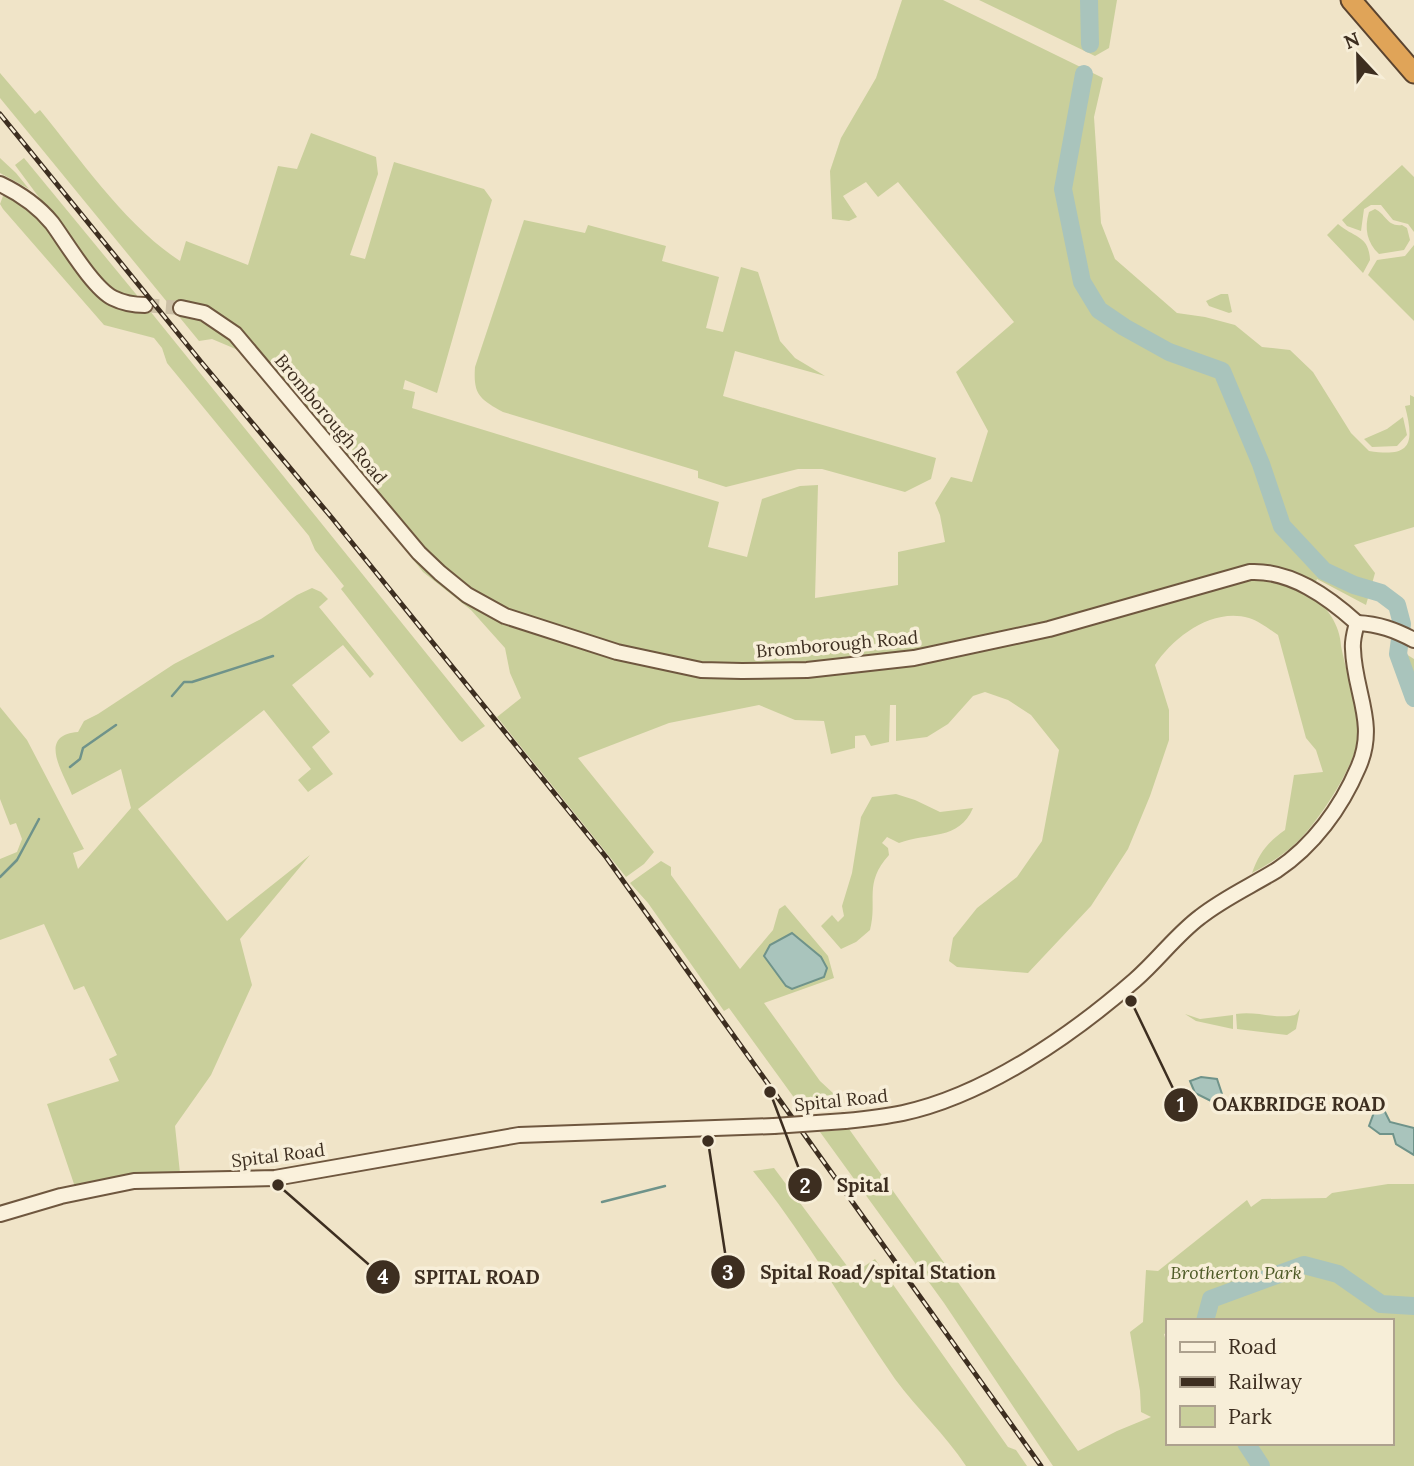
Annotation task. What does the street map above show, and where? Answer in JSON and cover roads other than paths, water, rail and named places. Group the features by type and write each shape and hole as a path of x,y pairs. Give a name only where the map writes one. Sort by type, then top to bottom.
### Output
{"highway":[{"path":"1353,0 1414,54"},
{"path":"1353,0 1414,74"}],"main road":[{"path":"0,184 30,202 50,221 93,278 111,297 131,304 145,305"},
{"name":"Bromborough Road","path":"181,307 204,313 235,334 419,553 467,595 505,616 617,652 701,670 742,671 807,670 914,658 1049,629 1251,572 1265,571 1315,590 1339,606 1357,623"},
{"path":"1357,623 1389,628 1414,639"},
{"name":"Spital Road","path":"0,1213 61,1196 134,1181 245,1181 275,1178 519,1135 774,1126 875,1118 922,1108 969,1090 1018,1065 1119,994 1198,918 1304,850 1326,823 1357,770 1365,750 1366,719 1352,647 1357,623"}],"water":[{"path":"792,933 821,957 827,968 824,977 792,989 786,986 764,956 770,945"},
{"path":"1201,1077 1217,1079 1222,1094 1213,1102 1195,1093 1190,1081"},
{"path":"1376,1107 1383,1108 1390,1122 1414,1128 1414,1155 1396,1144 1393,1134 1380,1134 1369,1126"}],"waterway":[{"path":"1089,0 1090,44"},
{"path":"1084,74 1063,189 1082,282 1099,310 1124,327 1169,352 1222,371 1261,464 1282,526 1324,571 1354,585 1381,593 1397,605 1402,624 1398,654 1414,698"},
{"path":"172,696 184,682 192,682 273,656"},
{"path":"70,767 80,759 83,748 116,725"},
{"path":"0,877 17,860 39,819"},
{"path":"602,1202 665,1186"},
{"path":"1206,1319 1211,1299 1304,1265 1338,1274 1381,1304 1414,1306"},
{"path":"1247,1445 1261,1466"}],"tunnel":[{"path":"145,305 181,308"}],"railway":[{"path":"0,114 606,857 1041,1466"}],"place":[{"name":"OAKBRIDGE ROAD","path":"1131,1001"},
{"name":"Spital","path":"770,1092"},
{"name":"Spital Road/spital Station","path":"708,1141"},
{"name":"SPITAL ROAD","path":"278,1185"}],"park label":[{"name":"Brotherton Park","path":"1236,1272"}]}
